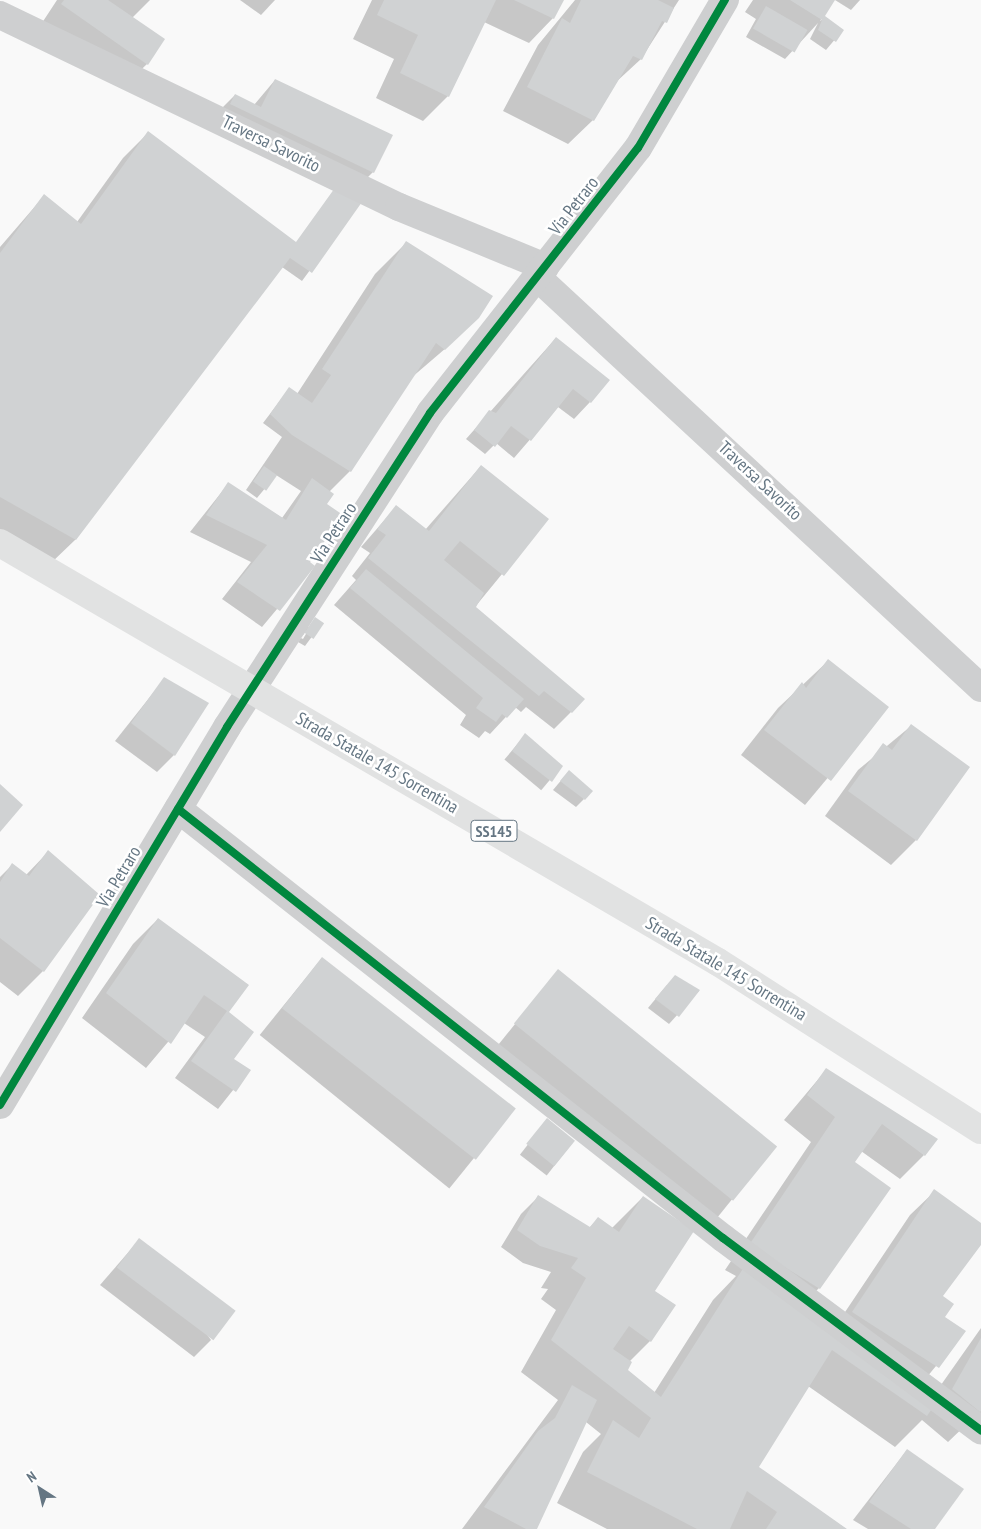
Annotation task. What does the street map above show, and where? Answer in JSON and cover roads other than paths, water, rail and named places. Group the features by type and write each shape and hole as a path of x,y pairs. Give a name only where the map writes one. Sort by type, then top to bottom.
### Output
{"highway":[{"name":"Strada Statale 145 Sorrentina","path":"0,543 718,962 981,1130"}],"street":[{"name":"Via Petraro","path":"0,1105 178,809 430,412 638,148 724,0"},
{"name":"Traversa Savorito","path":"0,15 541,272 981,688"},
{"path":"178,809 723,1238 981,1430"}]}
